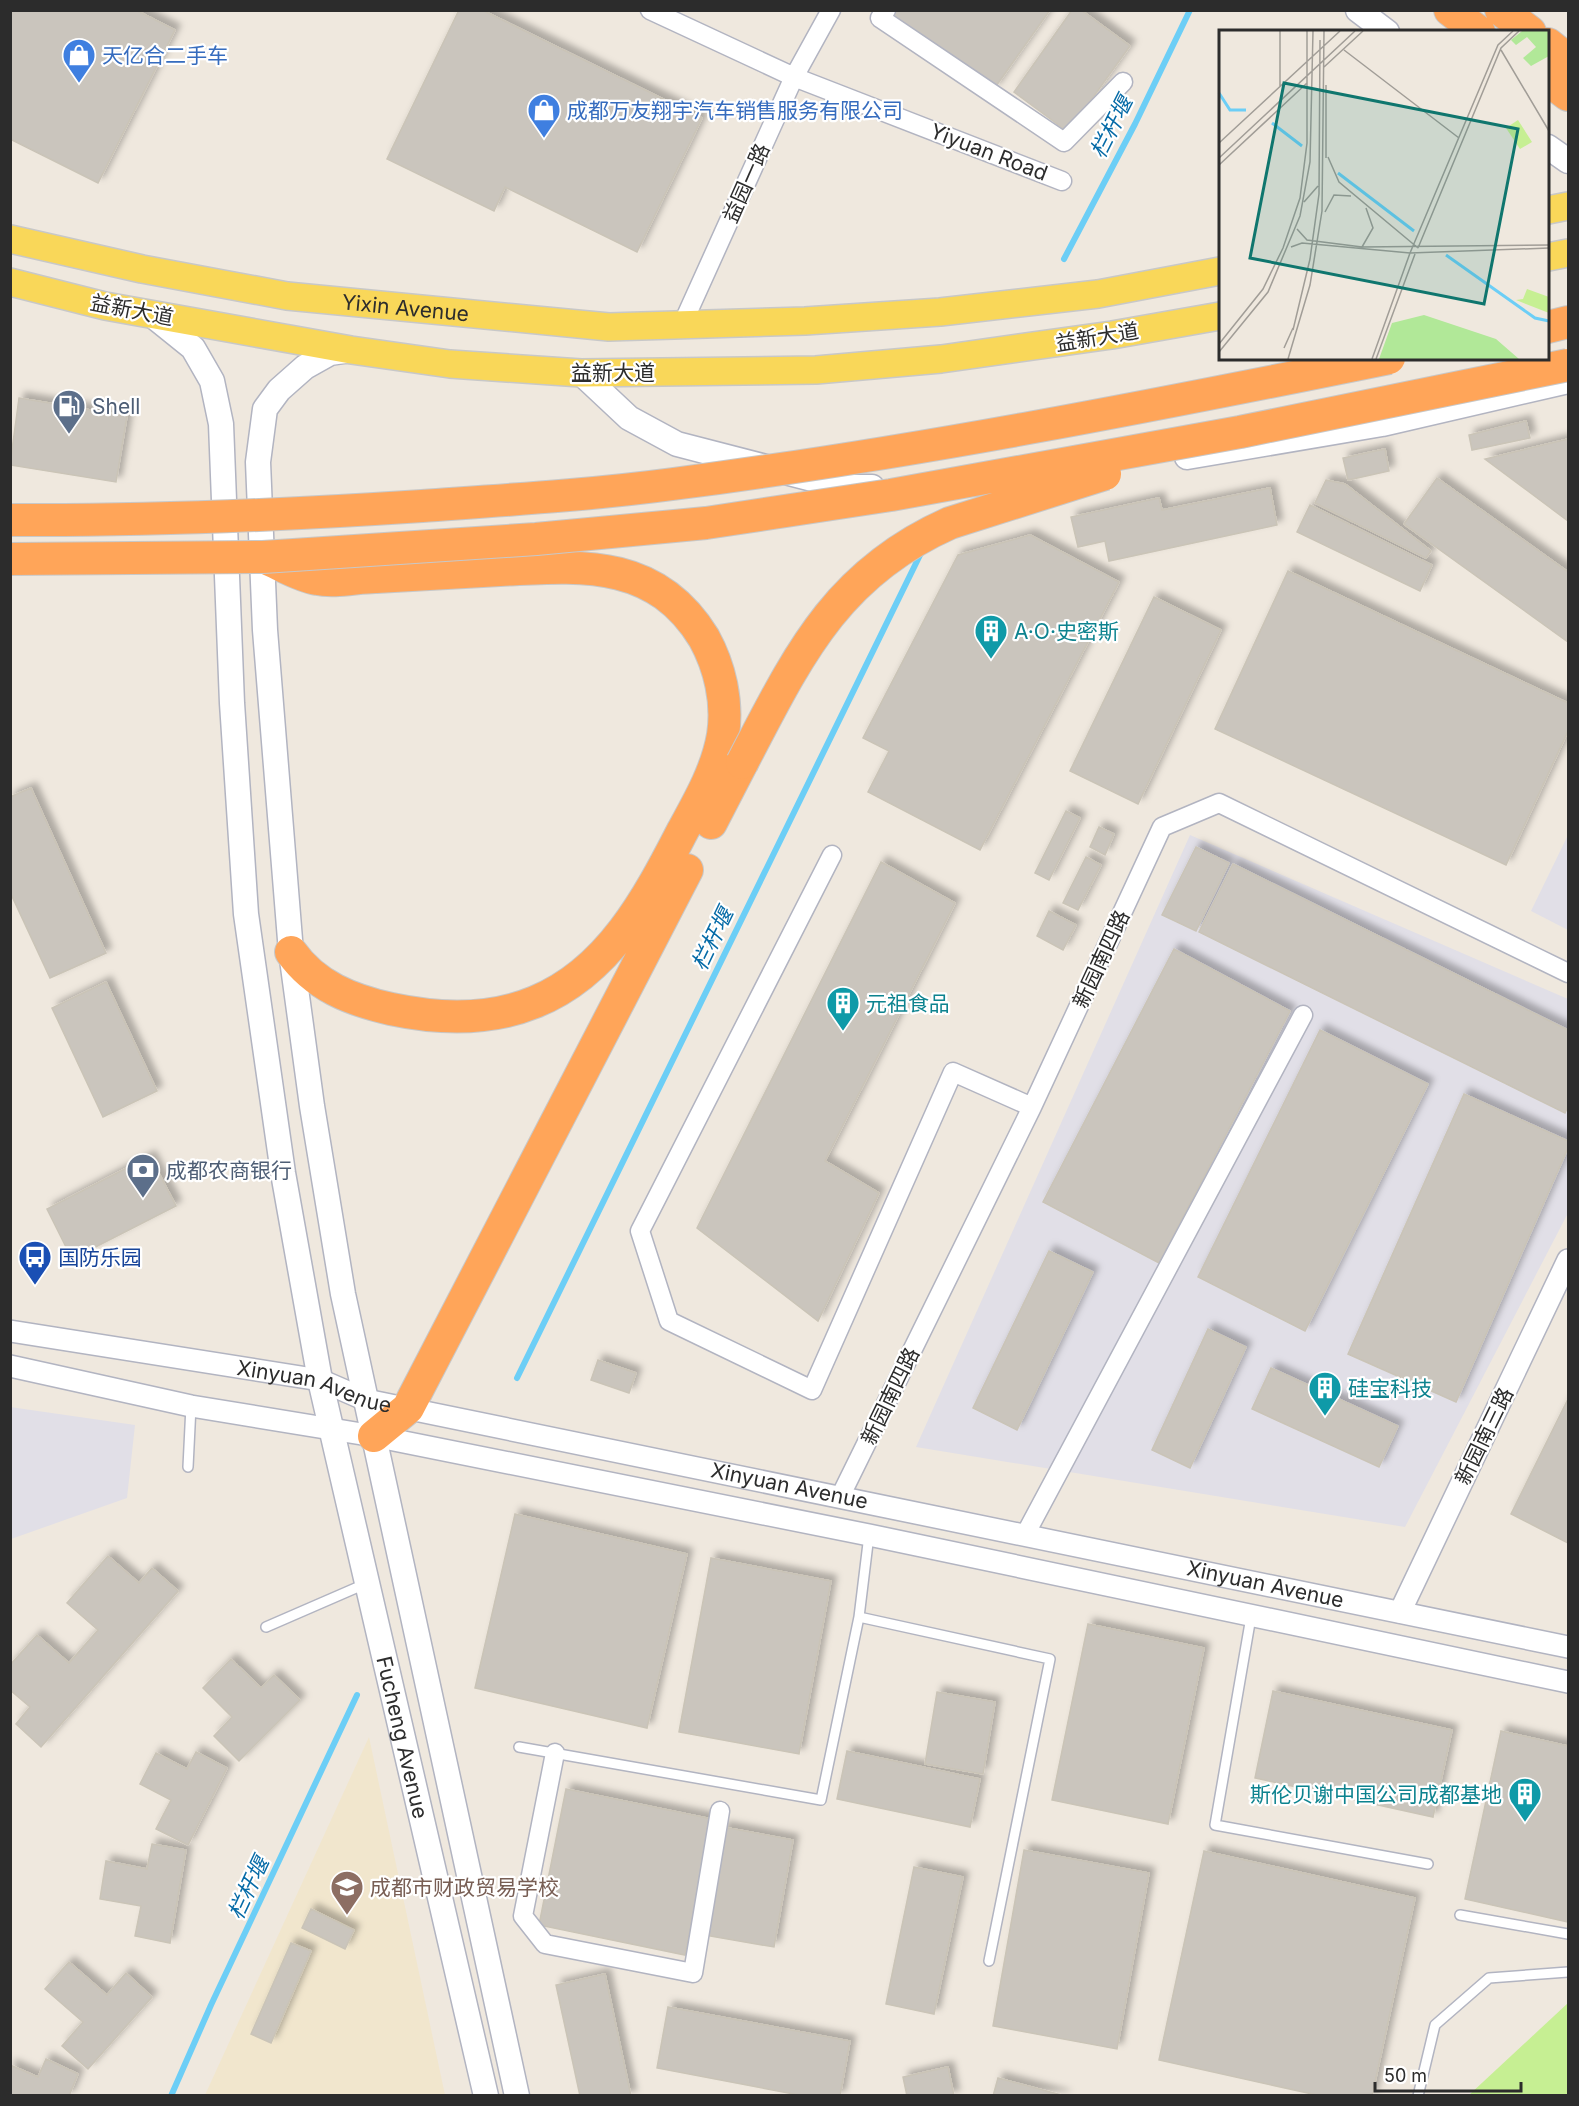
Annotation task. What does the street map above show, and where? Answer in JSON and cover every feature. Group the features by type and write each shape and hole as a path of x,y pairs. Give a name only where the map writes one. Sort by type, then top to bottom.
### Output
{"highway":[{"path":"1450,10 1476,30"},
{"path":"1502,10 1527,30"},
{"path":"1549,45 1569,60"},
{"path":"1549,81 1569,95"},
{"path":"1549,327 1569,322"},
{"path":"10,520 97,521 338,511 511,500 672,485 1134,410 1379,360"},
{"path":"10,559 263,557 536,539 706,523 891,495 1240,432 1569,365"},
{"path":"291,952 302,968 338,992 365,1003 393,1010 446,1017 468,1016 490,1014 537,1001 572,981 590,966 636,916 707,786 731,758 810,640 855,585 899,551 929,532 969,516 1240,432"},
{"path":"263,557 318,579 580,566 638,580 674,602 689,618 713,656 721,683 731,758 408,1408 374,1436"}],"main road":[{"path":"1358,10 1384,30"},
{"path":"1549,148 1569,161"},
{"path":"1549,210 1569,206"},
{"name":"Yixin Avenue","path":"10,239 142,269 287,296 609,327 805,321"},
{"path":"1549,257 1569,253"},
{"name":"益新大道","path":"805,321 940,312 1098,294 1219,271"},
{"name":"益新大道","path":"10,282 105,306 351,350 450,364 581,373 816,370 953,357 1112,335 1219,316"},
{"name":"Fucheng Avenue","path":"152,315 193,348 212,381 220,424 232,703 246,914 283,1173 320,1380 486,2096"},
{"name":"Fucheng Avenue","path":"351,350 330,353 305,367 279,390 265,409 258,462 265,630 291,952 312,1106 343,1294 517,2096"},
{"path":"581,373 629,418 677,444 843,487 1012,487 1382,424 1569,381"}],"street":[{"name":"Yiyuan Road","path":"650,10 794,77 1062,181"},
{"name":"益园一路","path":"682,325 794,77 831,10"},
{"path":"879,13 1064,142 1124,82"},
{"name":"新园南四路","path":"841,1495 1032,1107 1162,827 1219,803 1569,973"},
{"path":"832,855 640,1231 669,1321 812,1390 953,1072 1032,1107"},
{"path":"1026,1533 1303,1015"},
{"name":"新园南三路","path":"1400,1612 1569,1260"},
{"name":"Xinyuan Avenue","path":"10,1331 320,1380 366,1400 841,1495 1258,1584 1569,1647"},
{"name":"Xinyuan Avenue","path":"10,1366 191,1406 374,1436 869,1535 1569,1682"},
{"path":"555,1753 523,1916 545,1944 693,1973 720,1811"}],"lane":[{"path":"188,1467 191,1406"},
{"path":"519,1747 820,1800 859,1617 869,1535"},
{"path":"266,1627 368,1583"},
{"path":"859,1617 1050,1659 989,1961"},
{"path":"1251,1617 1215,1825 1428,1864"},
{"path":"1460,1916 1569,1934"},
{"path":"1418,2096 1435,2025 1489,1978 1569,1972"}],"shaded area":[{"path":"1190,835 1568,999 1568,1213 1405,1527 916,1447"},
{"path":"1568,835 1568,930 1531,911"},
{"path":"10,1407 135,1425 127,1498 11,1539"},
{"name":"成都市财政贸易学校","path":"369,1737 445,2095 205,2095"}],"green space":[{"path":"1568,2003 1568,2095 1469,2095"}],"building":[{"name":"天亿合二手车","path":"13,10 136,10 175,30 98,183 10,139 10,15"},
{"name":"成都万友翔宇汽车销售服务有限公司","path":"459,10 482,10 702,118 637,252 505,187 494,211 387,159"},
{"path":"893,10 1050,10 994,89 889,15"},
{"path":"1072,10 1081,10 1130,46 1068,132 1014,92"},
{"name":"Shell","path":"19,398 127,416 116,482 10,465"},
{"path":"1526,421 1530,438 1472,450 1469,435"},
{"path":"1568,439 1568,521 1485,459"},
{"path":"1385,449 1389,471 1348,480 1343,458"},
{"path":"1437,478 1568,572 1568,642 1404,524"},
{"path":"1326,480 1345,484 1431,551 1426,558 1315,503"},
{"path":"1270,488 1277,525 1109,561 1105,541 1078,547 1071,517 1159,498 1162,510"},
{"path":"1310,505 1432,565 1420,591 1297,532"},
{"name":"A·O·史密斯","path":"1030,535 1119,582 980,850 868,792 889,751 863,738 958,555"},
{"path":"1288,571 1568,703 1568,731 1506,865 1215,729"},
{"path":"1154,597 1221,630 1138,804 1070,771"},
{"path":"31,788 106,953 50,978 10,892 10,797"},
{"path":"1066,811 1080,818 1049,880 1035,873"},
{"path":"1099,827 1114,834 1105,855 1090,847"},
{"path":"1196,847 1229,863 1196,931 1162,915"},
{"path":"1086,857 1101,865 1078,910 1063,903"},
{"name":"元祖食品","path":"881,862 955,903 825,1161 879,1193 818,1321 697,1228"},
{"path":"1233,864 1568,1030 1568,1106 1565,1113 1199,932"},
{"path":"1049,911 1076,925 1063,950 1037,936"},
{"path":"1174,949 1290,1011 1159,1263 1043,1202"},
{"path":"106,982 157,1091 103,1117 52,1008"},
{"path":"1320,1030 1428,1084 1305,1331 1198,1277"},
{"path":"1464,1094 1568,1141 1568,1148 1456,1402 1348,1354"},
{"path":"150,1156 176,1206 72,1259 47,1209"},
{"path":"1049,1251 1093,1272 1017,1430 973,1408"},
{"path":"1208,1329 1246,1347 1190,1468 1152,1450"},
{"path":"598,1360 636,1373 629,1393 591,1380"},
{"name":"硅宝科技","path":"1271,1368 1398,1426 1379,1467 1252,1409"},
{"path":"1568,1402 1568,1543 1511,1514"},
{"path":"515,1514 687,1554 647,1728 475,1688"},
{"path":"108,1556 139,1583 152,1568 178,1591 41,1747 16,1724 30,1707 10,1690 10,1665 37,1635 69,1663 98,1630 67,1603"},
{"path":"711,1558 831,1581 799,1754 679,1732"},
{"path":"1088,1624 1204,1648 1168,1824 1052,1800"},
{"path":"231,1659 261,1688 274,1675 300,1700 239,1761 214,1736 232,1717 203,1688"},
{"path":"1273,1691 1452,1730 1433,1817 1255,1778"},
{"path":"937,1692 995,1702 983,1774 925,1764"},
{"name":"斯伦贝谢中国公司成都基地","path":"1501,1731 1568,1746 1568,1922 1465,1899"},
{"path":"847,1751 980,1779 970,1827 837,1799"},
{"path":"196,1752 227,1768 188,1845 156,1829 171,1800 140,1784 156,1753 187,1769"},
{"path":"566,1789 712,1819 685,1955 539,1925"},
{"path":"723,1827 793,1840 774,1947 704,1935"},
{"path":"152,1844 186,1850 170,1943 135,1936 141,1906 100,1899 106,1861 147,1869"},
{"path":"1024,1850 1149,1873 1117,2049 993,2026"},
{"path":"1204,1851 1415,1898 1372,2096 1321,2096 1159,2060"},
{"path":"914,1867 963,1877 934,2014 886,2004"},
{"path":"311,1909 354,1930 345,1949 302,1928"},
{"path":"291,1943 311,1951 271,2043 251,2034"},
{"path":"69,1962 107,1995 126,1973 152,1997 88,2069 62,2046 83,2022 45,1989"},
{"path":"605,1974 631,2096 580,2096 556,1985"},
{"path":"668,2007 850,2041 840,2096 804,2096 657,2068"},
{"path":"46,2059 78,2074 69,2096 10,2096 10,2065 38,2077"},
{"path":"948,2067 954,2096 907,2096 903,2077"},
{"path":"998,2078 1065,2096 993,2096"}],"waterway":[{"name":"栏杆堰","path":"1064,259 1135,124 1190,10"},
{"name":"栏杆堰","path":"517,1378 922,551"},
{"name":"栏杆堰","path":"171,2096 211,2005 357,1695"}],"place":[{"name":"天亿合二手车","path":"79,84"},
{"name":"成都万友翔宇汽车销售服务有限公司","path":"544,139"},
{"name":"Shell","path":"69,435"},
{"name":"A·O·史密斯","path":"991,660"},
{"name":"元祖食品","path":"843,1032"},
{"name":"成都农商银行","path":"143,1199"},
{"name":"国防乐园","path":"35,1286"},
{"name":"硅宝科技","path":"1325,1417"},
{"name":"斯伦贝谢中国公司成都基地","path":"1525,1823"},
{"name":"成都市财政贸易学校","path":"347,1916"}]}
